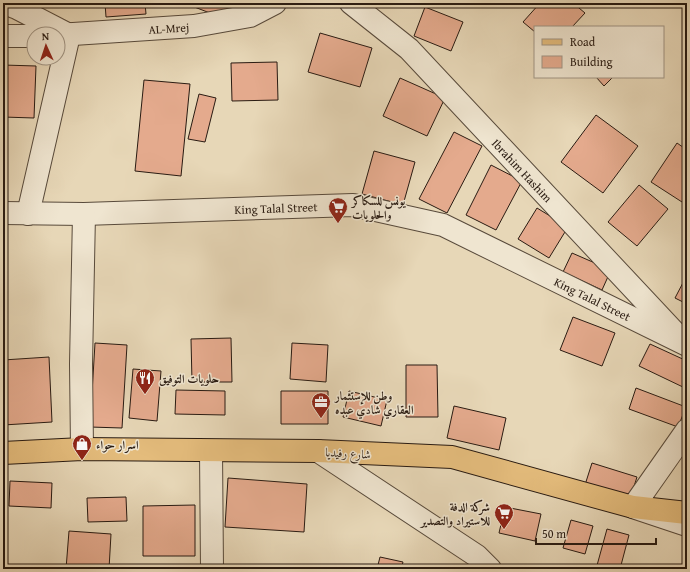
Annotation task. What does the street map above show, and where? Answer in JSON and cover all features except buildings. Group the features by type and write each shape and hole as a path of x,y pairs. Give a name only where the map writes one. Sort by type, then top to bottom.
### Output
{"main road":[{"name":"شارع رفيديا","path":"3,453 82,449 318,451 452,457 633,507 687,513"}],"street":[{"path":"4,3 24,12 48,26"},
{"name":"AL-Mrej","path":"66,35 194,26 250,16 275,3"},
{"name":"Ibrahim Hashim","path":"351,3 409,49 687,345"},
{"path":"3,36 26,36"},
{"path":"28,214 57,66"},
{"name":"King Talal Street","path":"3,213 84,214 353,205 443,225 687,345"},
{"path":"82,449 81,364 84,214"},
{"path":"687,430 633,507 687,525"},
{"path":"211,451 212,569"},
{"path":"318,451 478,556 490,569"}],"place":[{"name":"يونس للسكاكر والحلويات","path":"338,224"},
{"name":"حلويات التوفيق","path":"145,395"},
{"name":"وطن للإستثمار العقاري شادي عبده","path":"321,419"},
{"name":"اسرار حواء","path":"82,461"},
{"name":"شركة الدفة للاستيراد والتصدير","path":"504,530"}]}
